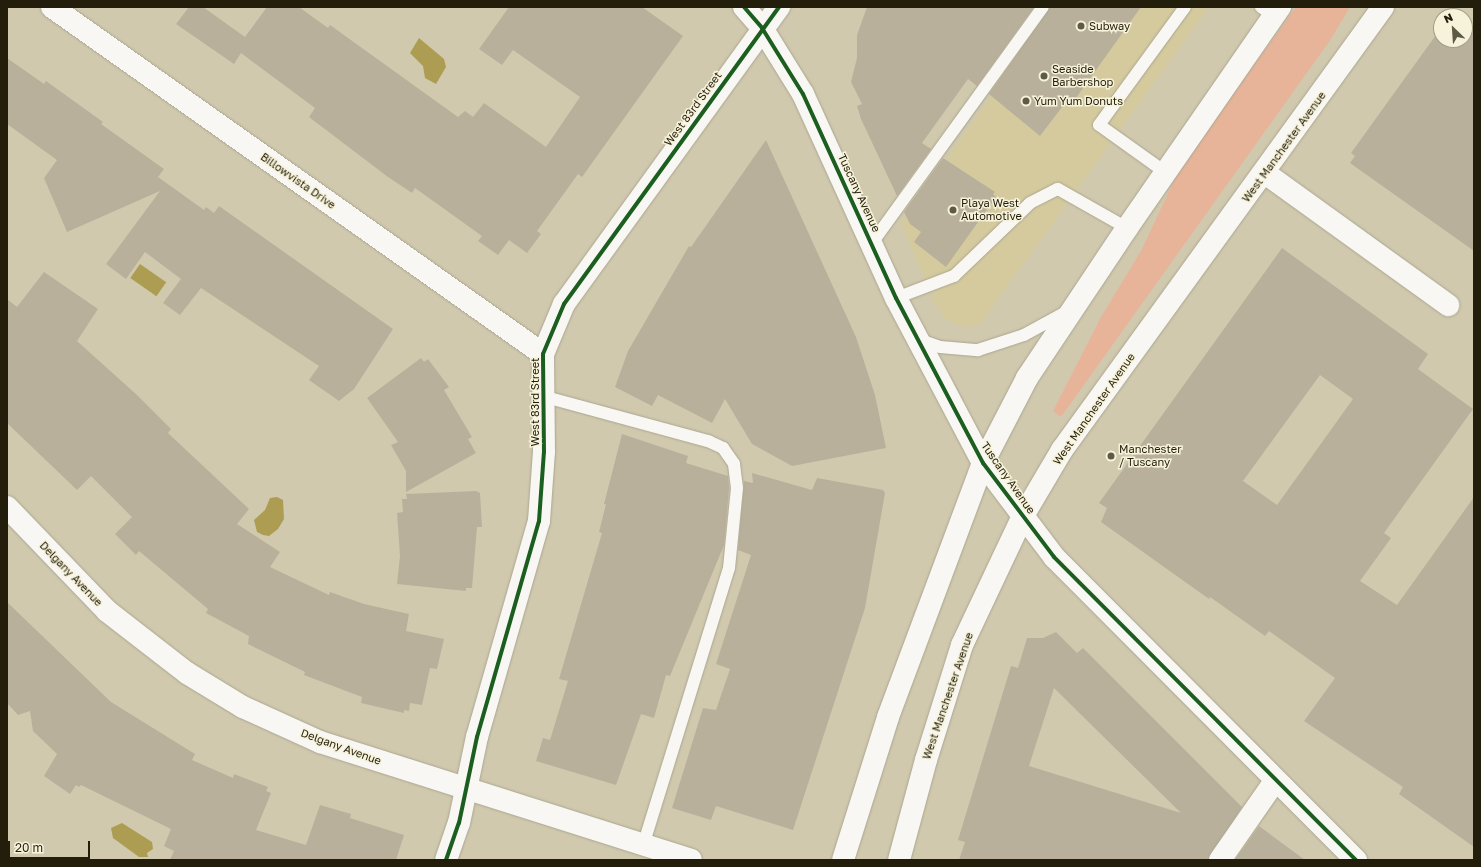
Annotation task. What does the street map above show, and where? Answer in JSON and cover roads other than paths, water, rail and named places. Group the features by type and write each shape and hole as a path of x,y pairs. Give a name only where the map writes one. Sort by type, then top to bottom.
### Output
{"street":[{"name":"Billowvista Drive","path":"52,7 543,354"},
{"name":"Tuscany Avenue","path":"744,7 762,28 803,94 896,298 920,340 983,463 1054,558 1275,782 1356,860"},
{"name":"West 83rd Street","path":"446,860 466,788 477,737 539,521 544,452 542,396 543,354 564,304 762,28 779,7"},
{"name":"West Manchester Avenue","path":"899,860 962,645 1023,516 1062,450 1265,173 1383,7"},
{"path":"843,860 888,717 983,463 1027,378 1272,10"},
{"path":"1265,173 1448,306"},
{"name":"Delgany Avenue","path":"7,507 108,611 194,677 244,707 320,742 643,846 691,860"},
{"path":"1220,860 1275,782"}],"lane":[{"path":"872,243 1043,7"},
{"path":"1165,172 1099,125 1185,7"},
{"path":"896,298 954,276 1030,203 1058,189 1127,228"},
{"path":"920,340 940,347 978,350 1024,335 1073,309"},
{"path":"542,396 708,441 723,448 734,464 737,488 729,568 643,846"}],"place":[{"name":"Subway","path":"1081,26"},
{"name":"Seaside Barbershop","path":"1044,76"},
{"name":"Yum Yum Donuts","path":"1026,101"},
{"name":"Playa West Automotive","path":"953,210"},
{"name":"Manchester / Tuscany","path":"1111,456"}]}
